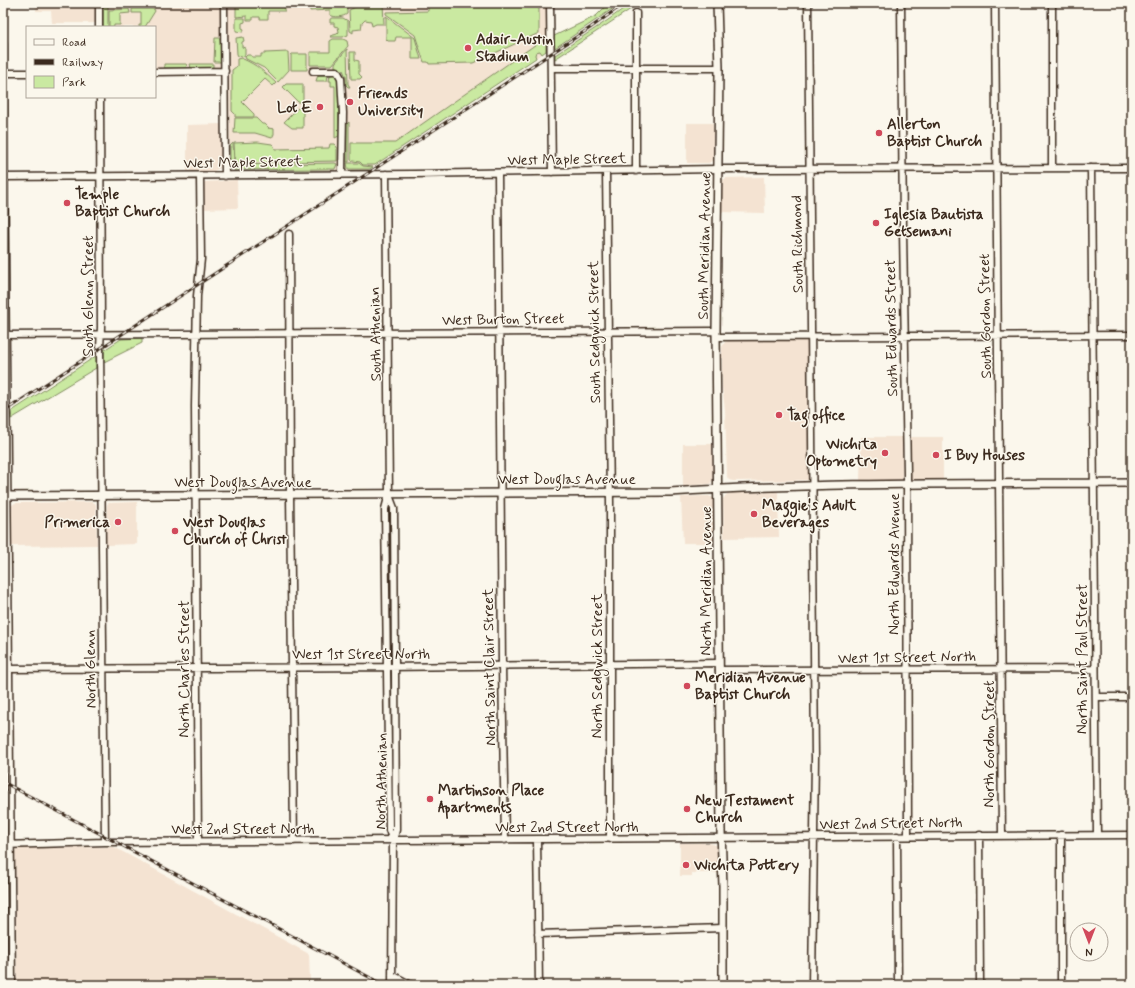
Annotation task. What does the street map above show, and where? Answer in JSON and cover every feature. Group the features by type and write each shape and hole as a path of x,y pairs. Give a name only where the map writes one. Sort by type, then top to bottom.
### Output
{"main road":[{"name":"South Meridian Avenue","path":"717,3 719,68 716,334 718,488"},
{"name":"West Douglas Avenue","path":"5,496 670,492 718,488 813,486 1132,483"},
{"name":"North Meridian Avenue","path":"718,488 723,985"}],"street":[{"path":"99,3 99,26"},
{"path":"224,3 226,176"},
{"path":"550,3 552,172"},
{"name":"South Richmond","path":"808,3 815,758 812,985"},
{"name":"South Edwards Street","path":"901,3 906,485"},
{"name":"South Gordon Street","path":"995,3 1000,484"},
{"path":"1052,3 1052,168"},
{"path":"636,13 636,171"},
{"path":"3,44 6,669 12,985"},
{"path":"550,68 719,68"},
{"path":"156,72 224,71"},
{"path":"313,71 337,71 341,78 343,113 342,174"},
{"path":"3,73 26,73"},
{"name":"South Glenn Street","path":"100,98 100,349 102,496"},
{"name":"North Saint Paul Street","path":"1091,168 1097,835"},
{"name":"West Maple Street","path":"4,177 498,173 718,169 1132,168"},
{"name":"South Sedgwick Street","path":"606,171 610,492"},
{"name":"North Saint Clair Street","path":"498,173 500,493 505,840"},
{"name":"South Athenian","path":"386,174 389,494"},
{"name":"North Charles Street","path":"198,842 195,334 196,296 201,259 200,176"},
{"path":"289,234 294,841"},
{"name":"West Burton Street","path":"5,335 290,334 608,330 811,336 1132,335"},
{"name":"North Gordon Street","path":"1000,484 1002,835"},
{"name":"North Edwards Avenue","path":"906,485 908,836"},
{"name":"North Sedgwick Street","path":"610,492 610,839"},
{"name":"North Athenian","path":"389,494 394,508 396,830 393,841"},
{"name":"North Athenian","path":"389,494 385,509 389,830 393,841"},
{"name":"North Glenn","path":"102,496 102,669 105,842"},
{"name":"West 1st Street North","path":"6,669 197,669 610,665 814,670 1095,669"},
{"path":"1096,697 1132,697"},
{"name":"West 2nd Street North","path":"3,845 105,842 537,840 1132,834"},
{"path":"979,835 980,985"},
{"path":"1061,835 1061,985"},
{"path":"897,836 898,985"},
{"path":"537,840 539,985"},
{"path":"392,985 393,841"},
{"path":"538,934 723,928"},
{"path":"392,975 411,985"}],"shaded area":[{"name":"Friends University","path":"36,3 546,3 546,51 368,170 234,170 230,167 229,68 156,69 156,26 103,26 103,23 52,23 51,11 36,11"},
{"path":"687,123 713,123 713,160 709,163 687,163"},
{"path":"221,124 222,165 220,168 214,171 187,171 187,125"},
{"path":"764,177 765,213 722,212 721,187 723,180 726,178"},
{"path":"237,180 238,208 203,209 204,182"},
{"path":"731,340 808,341 810,478 808,480 733,481 729,480 727,477 725,409 722,387 722,347 725,342"},
{"path":"3,424 4,487 3,490"},
{"path":"861,437 903,437 902,480 860,481"},
{"path":"910,437 943,437 943,480 910,479"},
{"path":"683,444 714,444 714,478 710,484 683,486"},
{"path":"778,492 779,537 724,538 723,499 726,495 732,493"},
{"path":"709,496 713,498 714,502 715,543 683,543 681,497"},
{"path":"92,502 96,505 97,545 12,546 12,505 15,503"},
{"path":"137,502 137,544 106,545 107,504"},
{"path":"680,843 709,843 716,845 718,848 718,873 692,873 692,876 680,876"},
{"path":"114,847 309,954 310,981 189,982 187,985 17,985 15,851 17,848"}],"green space":[{"path":"105,3 108,4 108,26 103,26 103,6"},
{"path":"236,3 285,3 285,11 268,11 268,19 253,17 253,20 247,20 247,16 236,17"},
{"path":"312,3 347,3 347,14 337,17 330,15 330,10 310,11 310,5"},
{"path":"364,3 383,3 384,24 376,24 372,26 371,21 365,20 362,23 361,29 353,30 353,33 350,31 349,10"},
{"name":"Adair-Austin Stadium","path":"428,3 539,3 539,33 473,63 429,64 428,62 424,62 415,35 386,14 386,12 428,11"},
{"path":"609,3 621,3 555,48 554,36 596,16"},
{"path":"631,3 640,3 555,59 555,55"},
{"path":"129,9 130,13 120,14 120,25 109,26 109,10"},
{"path":"132,9 154,9 155,11 146,26 139,26 141,25 141,13 132,13"},
{"path":"386,16 415,38 421,59 412,59 412,37 396,37 395,41 388,41 386,39"},
{"path":"236,18 245,18 245,22 242,23 242,28 244,29 243,32 236,31"},
{"path":"343,18 348,21 348,35 343,37 330,36 339,32 338,27 334,26 334,23 330,23 330,19"},
{"path":"243,37 244,41 242,42 242,47 245,48 245,55 242,57 238,56 237,54 236,38"},
{"path":"215,38 220,38 221,62 214,62"},
{"path":"333,39 343,39 347,41 348,46 332,65 310,65 310,52 330,52 330,41"},
{"path":"542,40 546,41 546,51 542,54 540,51 536,52 536,58 375,165 363,165 360,162 351,160 351,143 395,143"},
{"path":"347,49 348,84 350,87 346,85 346,77 343,70 335,67 335,63"},
{"path":"288,52 289,70 278,82 264,68 246,59 245,57 247,55 251,55 252,57 261,57 261,54 265,53"},
{"path":"350,52 355,52 355,60 359,61 359,74 362,77 360,79 351,79"},
{"path":"292,54 307,54 307,70 291,70"},
{"path":"241,58 257,66 276,83 273,86 265,79 242,102 254,114 254,117 235,117 235,114 232,111 232,70 237,66 237,59"},
{"path":"164,64 187,64 186,68 164,68"},
{"path":"190,64 213,64 213,68 191,68"},
{"path":"336,74 338,76 339,136 335,138 335,86 331,86 331,81 329,81 330,75"},
{"path":"318,75 328,75 327,81 316,81"},
{"path":"286,84 303,84 303,102 298,102 283,87"},
{"path":"298,108 303,108 303,128 292,128 284,122"},
{"path":"235,118 256,118 268,128 274,129 274,134 272,138 255,133 234,133"},
{"path":"349,122 349,162 347,162 347,124"},
{"path":"258,142 272,144 275,149 329,148 330,144 334,144 337,147 337,161 235,163 234,143"},
{"path":"233,143 234,163 230,163 230,146"},
{"path":"347,163 359,163 363,166 373,167 370,169 348,169"},
{"path":"337,164 335,169 234,170 231,169 230,165"},
{"path":"142,338 142,343 104,362 104,350 121,339"},
{"path":"96,356 96,368 11,419 12,411"},
{"path":"352,981 359,985 196,985 197,982"}],"railway":[{"path":"3,412 590,28 625,3"},
{"path":"3,782 384,985"}],"place":[{"name":"Adair-Austin Stadium","path":"468,48"},
{"name":"Friends University","path":"350,102"},
{"name":"Lot E","path":"320,107"},
{"name":"Allerton Baptist Church","path":"879,133"},
{"name":"Temple Baptist Church","path":"67,203"},
{"name":"Iglesia Bautista Getsemani","path":"876,223"},
{"name":"Tag office","path":"779,415"},
{"name":"Wichita Optometry","path":"885,453"},
{"name":"I Buy Houses","path":"936,455"},
{"name":"Maggie's Adult Beverages","path":"754,514"},
{"name":"Primerica","path":"118,522"},
{"name":"West Douglas Church of Christ","path":"175,531"},
{"name":"Meridian Avenue Baptist Church","path":"687,686"},
{"name":"Martinson Place Apartments","path":"430,799"},
{"name":"New Testament Church","path":"687,809"},
{"name":"Wichita Pottery","path":"686,865"}]}
